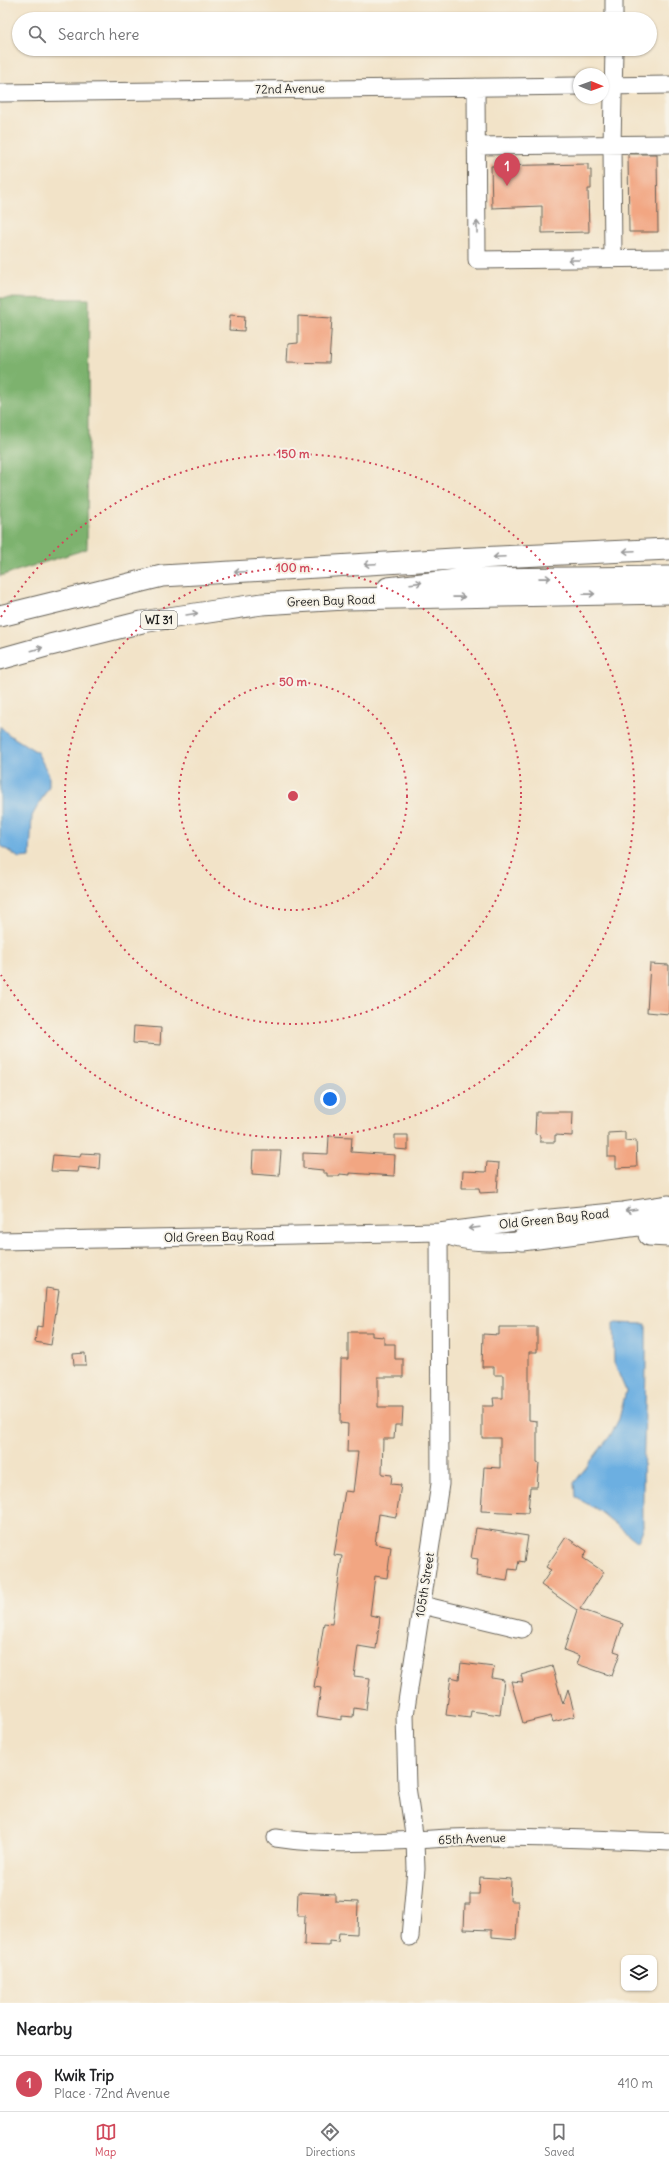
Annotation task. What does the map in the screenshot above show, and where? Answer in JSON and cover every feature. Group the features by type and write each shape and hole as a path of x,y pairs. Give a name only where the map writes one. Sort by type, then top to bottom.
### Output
{"main road":[{"path":"0,616 162,576 454,559 669,549"},
{"path":"322,600 407,584 454,580 669,576"},
{"name":"Green Bay Road","path":"0,660 142,622 236,607 322,600 669,593"},
{"path":"612,594 621,600 669,604"},
{"path":"522,1240 669,1220"}],"street":[{"path":"614,0 614,12"},
{"path":"609,80 613,56"},
{"path":"609,86 669,84"},
{"name":"72nd Avenue","path":"0,93 573,86"},
{"path":"476,87 478,146 477,260 669,258"},
{"path":"609,101 612,145 613,259"},
{"path":"478,146 669,144"},
{"name":"Old Green Bay Road","path":"0,1241 439,1232 540,1219 623,1211 669,1204"},
{"name":"Old Green Bay Road","path":"439,1232 464,1240 522,1240 662,1235"},
{"name":"105th Street","path":"410,1937 416,1869 415,1841 407,1786 405,1715 440,1484 439,1232"},
{"path":"422,1605 522,1630"},
{"name":"65th Avenue","path":"276,1838 300,1842 415,1841 489,1837 669,1842"}],"green space":[{"path":"0,298 89,299 87,549 0,576"}],"water":[{"path":"0,726 8,734 37,752 49,775 49,786 32,816 30,857 19,858 0,845"},
{"path":"613,1323 646,1324 643,1529 638,1542 598,1510 575,1497 574,1483 610,1436 619,1419 626,1391 614,1363"}],"building":[{"path":"628,154 657,154 658,232 629,232"},
{"path":"588,164 588,170 591,170 591,189 588,189 589,232 542,233 542,206 492,208 491,166"},
{"path":"230,315 245,316 244,331 229,330"},
{"path":"298,316 332,318 329,363 287,362 288,344 298,343"},
{"path":"650,964 669,965 669,1014 647,1012"},
{"path":"134,1026 161,1028 160,1045 133,1043"},
{"path":"536,1112 573,1112 572,1136 555,1135 555,1142 540,1142 540,1135 535,1134"},
{"path":"625,1132 625,1141 636,1140 637,1167 616,1168 616,1157 608,1157 608,1133"},
{"path":"395,1135 408,1135 408,1150 395,1149"},
{"path":"329,1136 352,1137 351,1152 395,1155 394,1176 350,1173 350,1175 340,1174 339,1176 327,1176 327,1173 323,1173 323,1170 303,1168 303,1153 328,1154"},
{"path":"253,1151 281,1151 279,1176 252,1174"},
{"path":"81,1153 100,1154 99,1169 79,1167 78,1172 51,1171 53,1155 80,1157"},
{"path":"487,1162 499,1163 497,1192 480,1193 479,1188 462,1188 463,1171 486,1172"},
{"path":"46,1288 59,1290 51,1345 35,1342 37,1326 43,1327"},
{"path":"499,1327 537,1327 537,1352 529,1352 529,1420 537,1421 537,1462 539,1463 537,1487 530,1487 528,1513 481,1511 484,1467 500,1468 500,1438 482,1438 482,1406 494,1406 493,1398 503,1398 503,1375 494,1375 494,1367 482,1367 483,1334 499,1335"},
{"path":"348,1332 372,1332 372,1336 384,1337 384,1344 395,1344 395,1359 403,1359 403,1377 378,1377 378,1407 403,1407 402,1425 395,1425 394,1439 383,1439 382,1474 392,1475 391,1484 401,1485 396,1517 379,1514 375,1544 391,1547 387,1578 375,1576 370,1615 380,1617 376,1649 358,1646 354,1676 370,1678 366,1710 354,1708 353,1717 342,1716 342,1720 317,1716 321,1688 314,1687 324,1623 332,1624 342,1556 334,1555 345,1491 353,1492 358,1452 347,1452 348,1424 340,1423 341,1359 348,1359"},
{"path":"85,1353 86,1365 74,1365 73,1354"},
{"path":"476,1528 528,1536 524,1562 519,1561 517,1570 509,1569 507,1581 476,1576 478,1559 471,1558"},
{"path":"566,1537 587,1551 583,1558 604,1572 580,1609 623,1624 614,1651 620,1653 612,1676 577,1664 580,1656 564,1650 577,1610 541,1585 551,1570 546,1567"},
{"path":"461,1663 494,1667 492,1678 504,1680 500,1715 471,1711 470,1718 446,1715 451,1677 459,1679"},
{"path":"552,1666 563,1704 568,1689 575,1716 553,1722 551,1716 523,1723 511,1681 523,1682 521,1675"},
{"path":"480,1877 511,1879 510,1901 518,1901 516,1939 492,1937 492,1930 464,1929 465,1904 470,1904 470,1894 479,1894"},
{"path":"298,1892 335,1894 335,1901 358,1902 357,1934 339,1933 338,1942 329,1941 329,1946 304,1945 305,1916 297,1916"}],"place":[{"name":"Kwik Trip","path":"507,186"}]}
